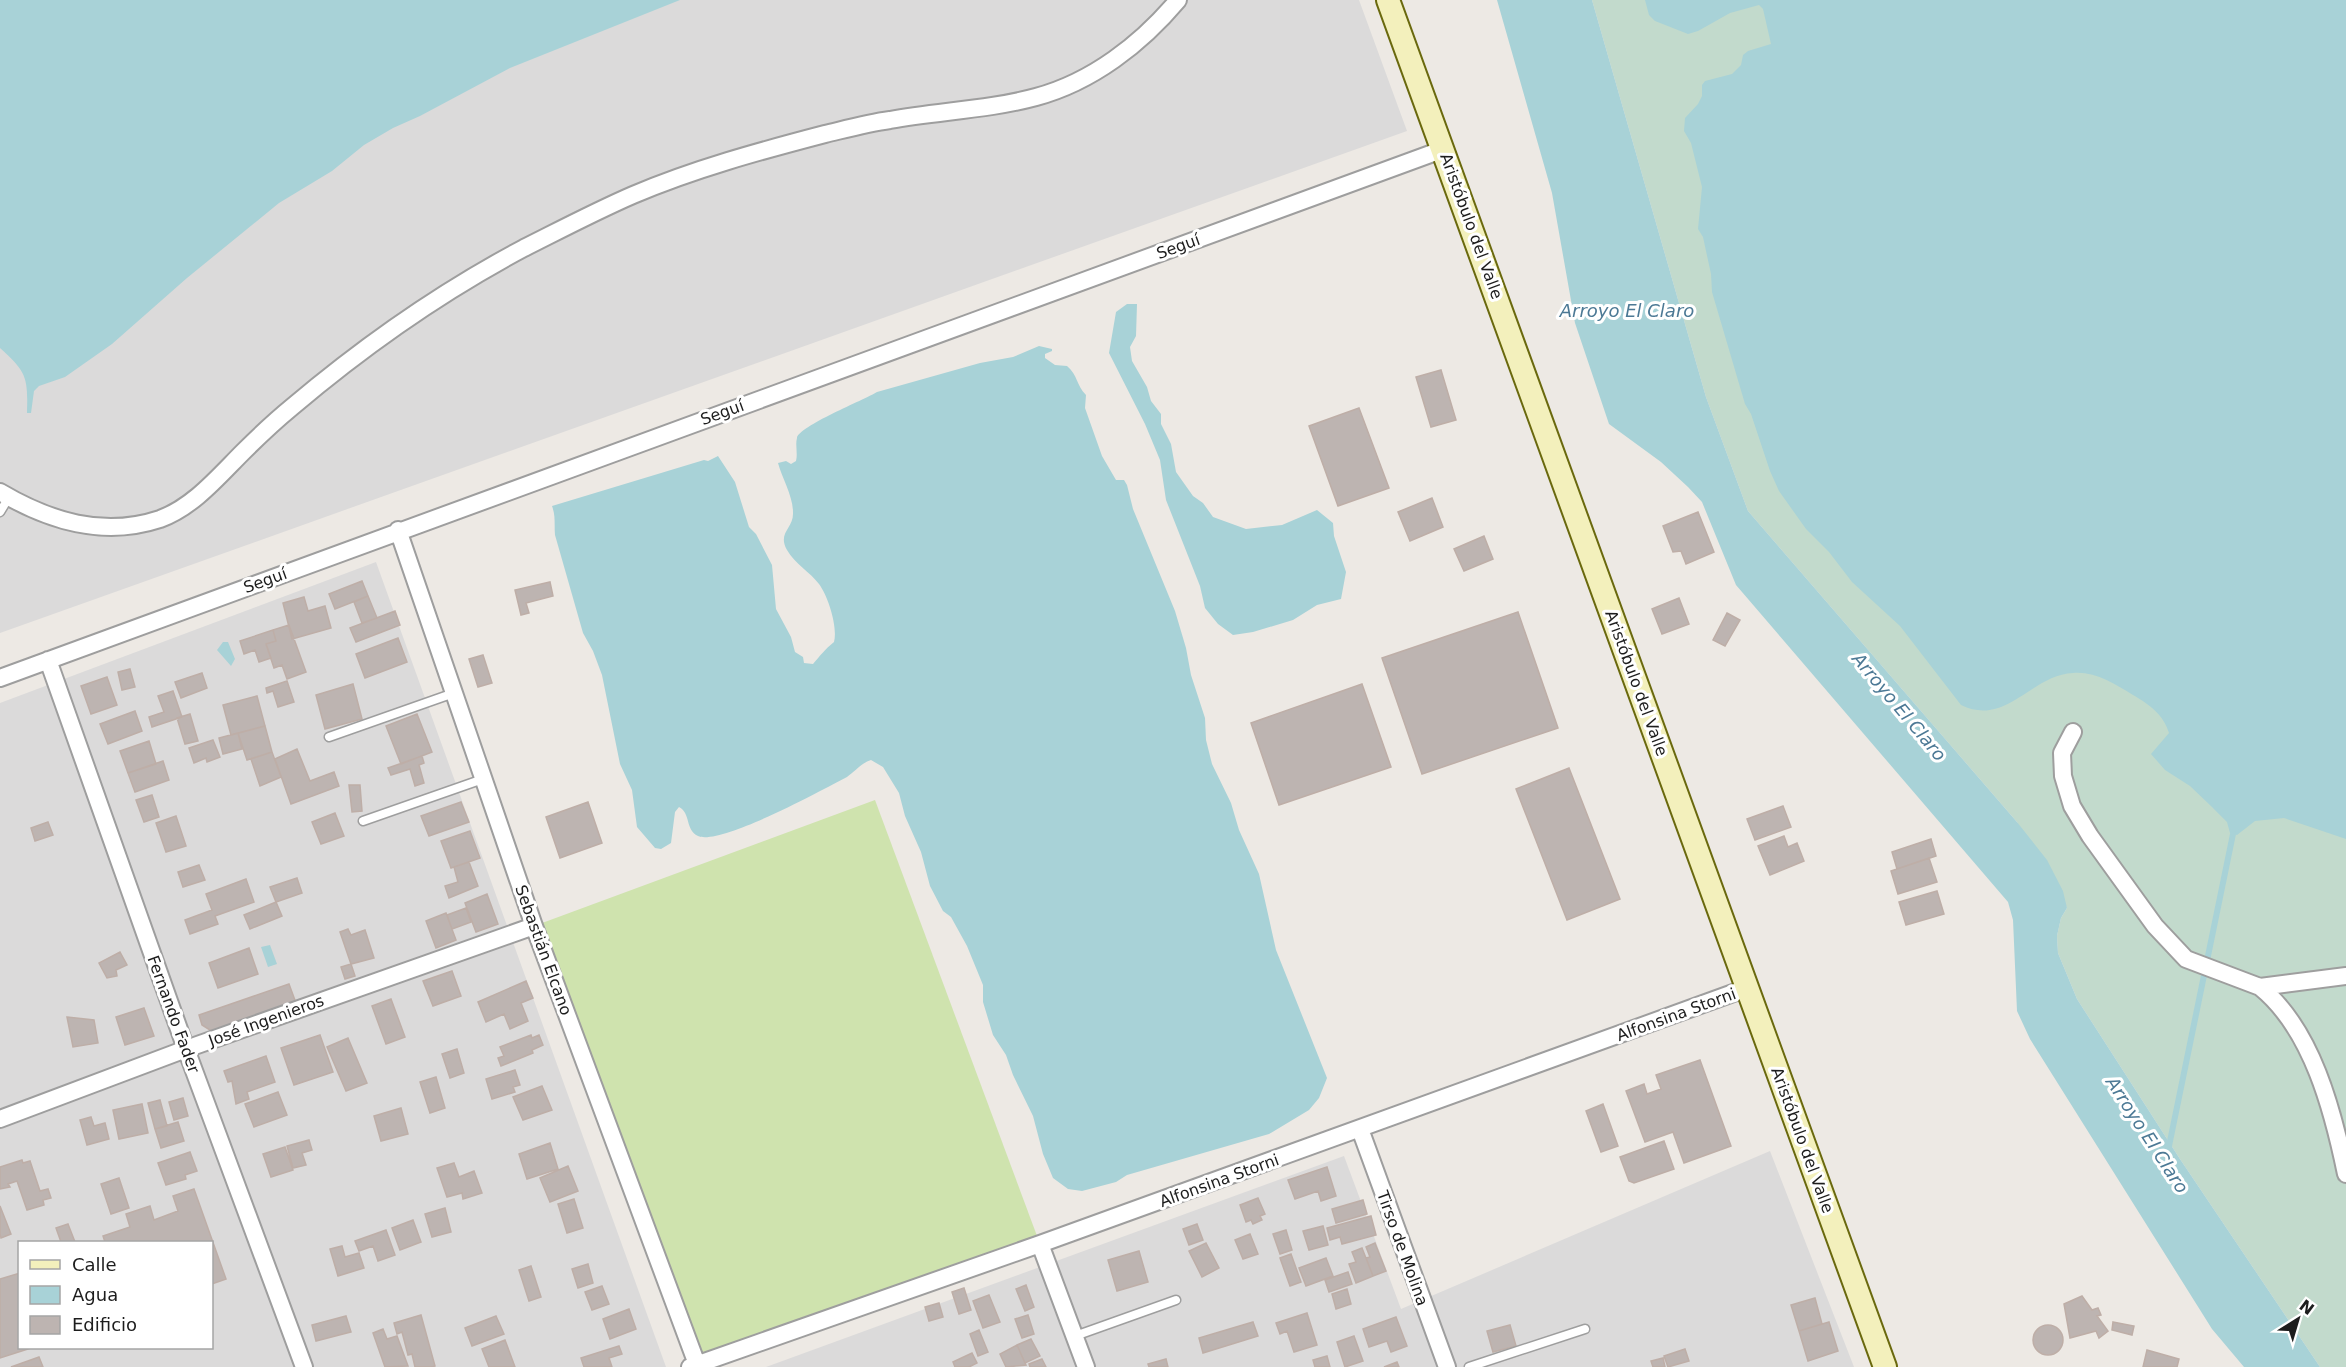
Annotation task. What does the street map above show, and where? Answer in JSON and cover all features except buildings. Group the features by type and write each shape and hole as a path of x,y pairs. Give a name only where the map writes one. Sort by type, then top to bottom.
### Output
{"street":[{"path":"5,494 37,512 64,522 100,528 132,526 161,519 188,504 290,409 348,361 403,320 463,283 532,245 632,195 752,154 891,119 995,106 1039,96 1084,78 1121,55 1153,28 1178,0"},
{"name":"Aristóbulo del Valle","path":"1388,0 1885,1367"},
{"name":"Seguí","path":"0,678 398,530 1444,149"},
{"name":"Sebastián Elcano","path":"398,530 534,926 695,1366"},
{"name":"Fernando Fader","path":"48,660 186,1049 304,1367"},
{"path":"2073,732 2062,753 2063,776 2072,806 2090,837 2155,926 2186,959 2260,987 2275,1000 2300,1035 2334,1118 2346,1174"},
{"name":"José Ingenieros","path":"0,1119 186,1049 534,926"},
{"path":"2260,987 2346,975"},
{"name":"Alfonsina Storni","path":"695,1366 1040,1244 1747,988"},
{"name":"Tirso de Molina","path":"1360,1129 1447,1367"},
{"path":"1040,1244 1086,1367"}],"lane":[{"path":"0,512 5,494"},
{"path":"329,737 454,693"},
{"path":"363,820 483,779"},
{"path":"1075,1336 1176,1300"},
{"path":"1469,1367 1585,1329"}],"shaded area":[{"path":"0,0 1359,0 1407,131 0,633"},
{"path":"376,562 666,1367 0,1367 0,703"},
{"path":"1770,1151 1854,1367 766,1367 1344,1156 1401,1309"}],"green space":[{"path":"1592,0 2346,0 2346,1367 2320,1367 2180,1159 2077,999 2058,953 2057,936 2061,918 2067,908 2017,822 1748,511 1706,397"},
{"path":"875,800 1040,1244 697,1364 534,926"}],"water":[{"path":"0,0 680,0 510,68 364,145 332,171 279,203 187,278 112,344 65,377 39,386 34,391 31,413 27,413 24,376 16,363 0,348"},
{"name":"Arroyo El Claro","path":"1497,0 1592,0 1706,397 1748,511 2017,822 2047,860 2063,891 2067,908 2061,918 2057,936 2058,953 2077,999 2180,1159 2320,1367 2244,1367 2212,1329 2030,1039 2017,1011 2013,920 2008,902 1736,585 1702,502 1661,462 1609,424 1575,323 1552,193"},
{"path":"1645,0 2346,0 2346,839 2284,818 2255,821 2237,835 2230,833 2227,822 2212,807 2190,786 2165,770 2151,754 2169,733 2159,715 2139,699 2097,676 2073,673 2058,676 1992,710 1977,710 1961,705 1900,626 1852,582 1829,552 1806,529 1779,491 1751,414 1745,404 1712,292 1711,274 1703,237 1698,229 1702,187 1691,143 1684,131 1685,118 1698,104 1705,81 1732,74 1741,65 1743,55 1748,51 1771,44 1763,9 1759,5 1730,13 1688,34 1655,21 1649,15"},
{"path":"1127,304 1137,304 1136,336 1130,347 1132,361 1147,387 1151,401 1161,414 1161,424 1171,444 1176,472 1193,496 1203,503 1213,517 1246,529 1282,525 1317,510 1333,523 1334,536 1346,572 1341,599 1317,605 1293,620 1253,632 1233,635 1218,624 1205,608 1200,586 1166,500 1160,460 1145,424 1109,353 1116,312"},
{"path":"1039,346 1052,349 1045,354 1045,358 1055,365 1067,366 1073,373 1086,395 1085,408 1102,456 1116,480 1124,480 1127,485 1133,509 1175,611 1191,675 1205,718 1206,740 1212,764 1231,803 1239,830 1259,874 1276,950 1327,1078 1319,1098 1309,1110 1269,1134 1127,1175 1116,1182 1082,1191 1068,1189 1053,1178 1043,1154 1033,1116 1006,1055 993,1035 983,1002 983,985 967,946 951,917 943,911 930,886 921,852 905,816 899,793 883,767 871,760 868,761 847,777 795,804 727,833 710,837 698,836 691,830 685,813 679,807 675,812 671,843 661,849 655,848 637,827 632,790 620,764 602,675 583,633 555,535 552,506 704,460 708,461 718,456 735,482 749,527 756,534 772,565 776,609 791,637 795,652 803,657 804,663 813,664 834,642 833,620 829,604 819,584 794,560 784,544 785,535 793,518 793,506 778,463 786,461 791,464 796,461 796,443 800,433 877,392 980,363 1013,357"},
{"path":"223,642 228,642 235,659 231,666 217,650"},
{"path":"270,945 277,964 268,967 261,947"}],"waterway":[{"path":"2168,1151 2233,834"}]}
